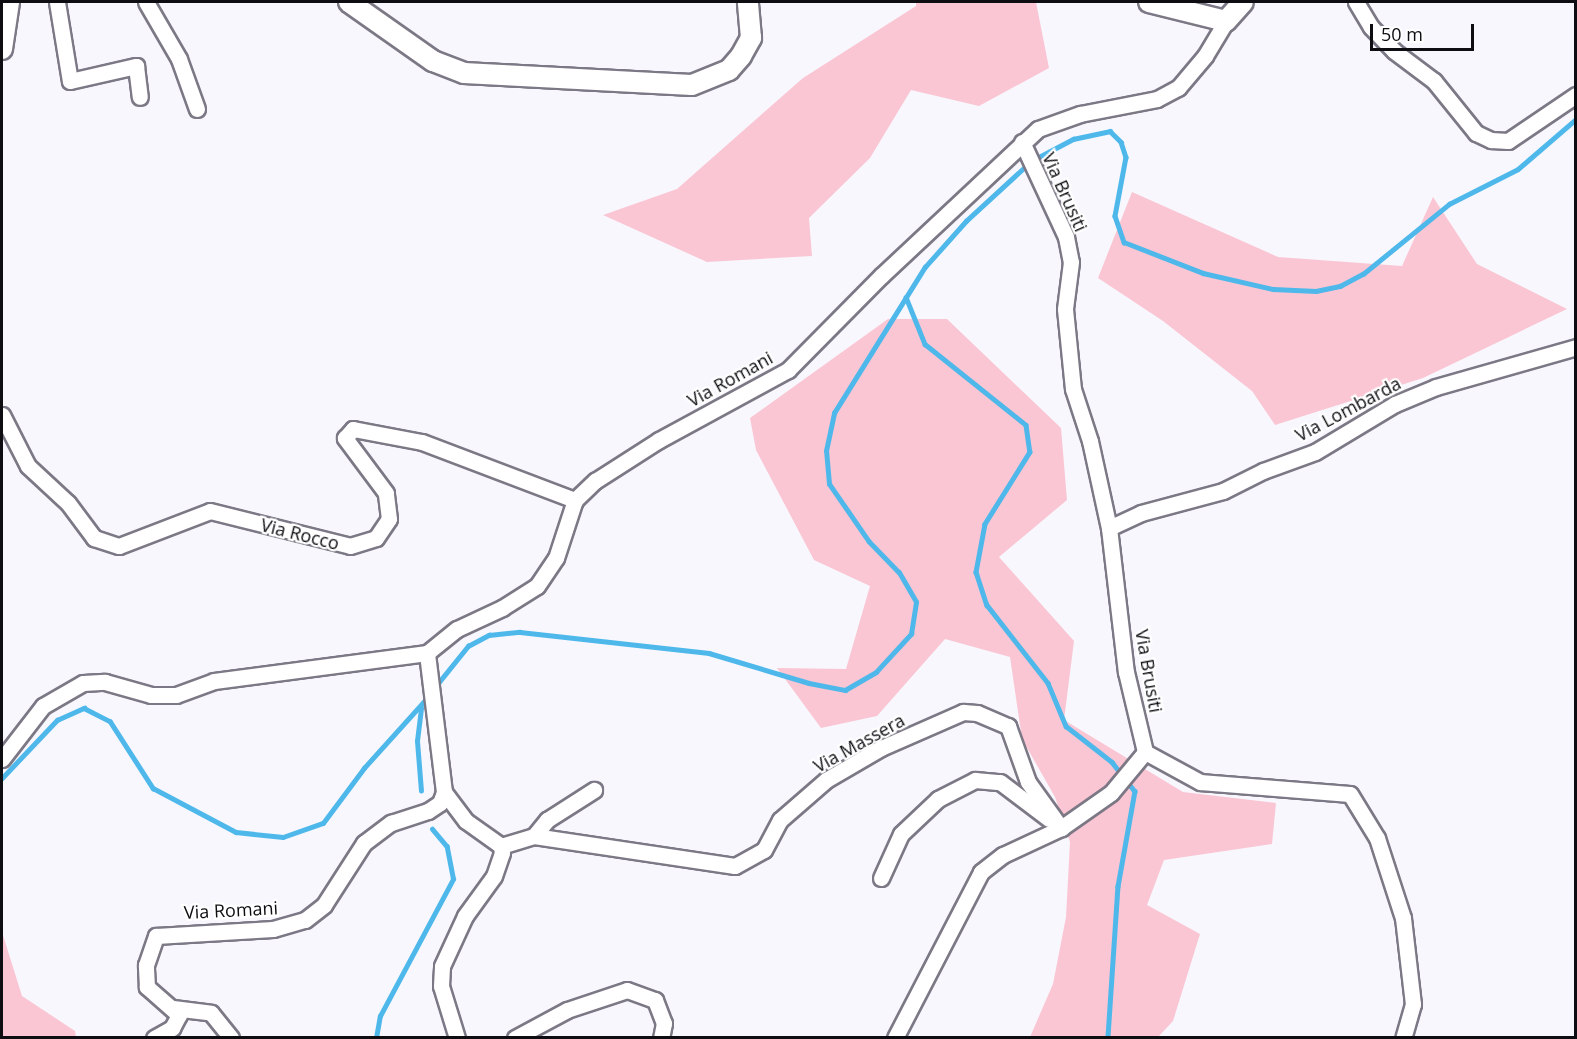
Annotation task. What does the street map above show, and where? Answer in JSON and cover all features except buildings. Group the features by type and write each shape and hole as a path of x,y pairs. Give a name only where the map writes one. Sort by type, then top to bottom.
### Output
{"street":[{"path":"2,49 9,2"},
{"path":"57,2 70,81 136,66 140,97"},
{"path":"146,2 178,59 197,109"},
{"path":"349,2 433,61 464,73 692,85 712,79 729,70 750,38 748,2"},
{"path":"1149,2 1226,21 1243,2"},
{"path":"1356,2 1371,27 1394,51 1434,81 1476,133 1491,140 1508,141 1527,131 1575,95"},
{"name":"Via Romani","path":"427,653 457,629 502,608 537,586 556,558 576,500 595,481 659,440 788,370 1038,129 1080,114 1158,99 1184,80 1205,56 1226,21"},
{"name":"Via Brusiti","path":"1023,144 1066,237 1071,262 1065,309 1073,389 1090,441 1110,528 1126,672 1145,752"},
{"name":"Via Lombarda","path":"1110,528 1141,513 1223,491 1263,471 1315,452 1395,404 1436,387 1575,347"},
{"name":"Via Rocco","path":"2,416 28,465 68,503 94,538 120,546 210,511 350,546 376,538 389,519 386,493 345,438 353,429 423,442 576,500"},
{"path":"2,759 43,706 83,682 105,682 151,695 176,695 214,681 427,653 444,792 466,822 501,846 502,853 494,876 465,916 442,966 441,986 457,1038"},
{"name":"Via Massera","path":"534,836 735,866 764,850 780,820 826,780 881,748 963,712 977,713 1008,726 1028,782 1061,828"},
{"path":"895,1038 981,872 1003,855 1061,828 1111,793 1145,752 1200,782 1350,794 1377,838 1403,918 1413,1004 1403,1038"},
{"path":"881,878 901,834 938,799 975,780 1000,782 1061,828"},
{"path":"501,846 534,836 547,820 594,790"},
{"name":"Via Romani","path":"174,1008 147,987 146,965 156,936 273,929 305,920 324,905 364,843 391,823 436,807 444,792"},
{"path":"515,1038 567,1010 627,990 655,1000 664,1023 661,1038"},
{"path":"154,1038 178,1021 179,1015 174,1008"},
{"path":"174,1008 211,1013 231,1038"}],"shaded area":[{"path":"916,2 1036,2 1049,68 979,106 911,90 870,158 809,218 812,256 707,262 603,215 677,189 803,78 916,6"},
{"path":"1132,192 1278,257 1402,266 1433,197 1477,264 1567,309 1423,378 1275,425 1252,391 1163,321 1098,278"},
{"path":"888,319 947,319 1061,428 1067,500 999,557 1074,641 1064,720 1183,792 1276,803 1272,844 1164,860 1147,905 1200,934 1173,1021 1158,1037 1030,1037 1053,984 1066,917 1070,842 1055,797 1022,739 1010,657 945,639 877,716 821,728 777,668 846,669 870,586 814,560 756,450 750,418"},
{"path":"2,932 22,996 75,1031 76,1037 2,1037"}],"waterway":[{"path":"1035,159 1073,139 1110,131 1121,142 1126,157 1115,216 1124,242 1203,273 1273,289 1316,291 1340,286 1363,274 1449,204 1518,169 1576,119"},
{"path":"435,687 468,646 489,635 520,632 709,653 809,683 845,690 876,672 911,634 916,602 899,573 869,542 829,484 826,451 834,413 925,267 966,221 1028,164"},
{"path":"906,297 925,344 1026,425 1030,452 985,524 976,572 987,605 1048,683 1066,726 1112,762 1135,791 1118,886 1108,1038"},
{"path":"2,778 57,720 84,708 110,721 153,788 236,832 283,837 323,823 364,768 428,697"},
{"path":"421,708 417,741 421,791"},
{"path":"376,1038 380,1016 453,879 447,847 432,829"}]}
